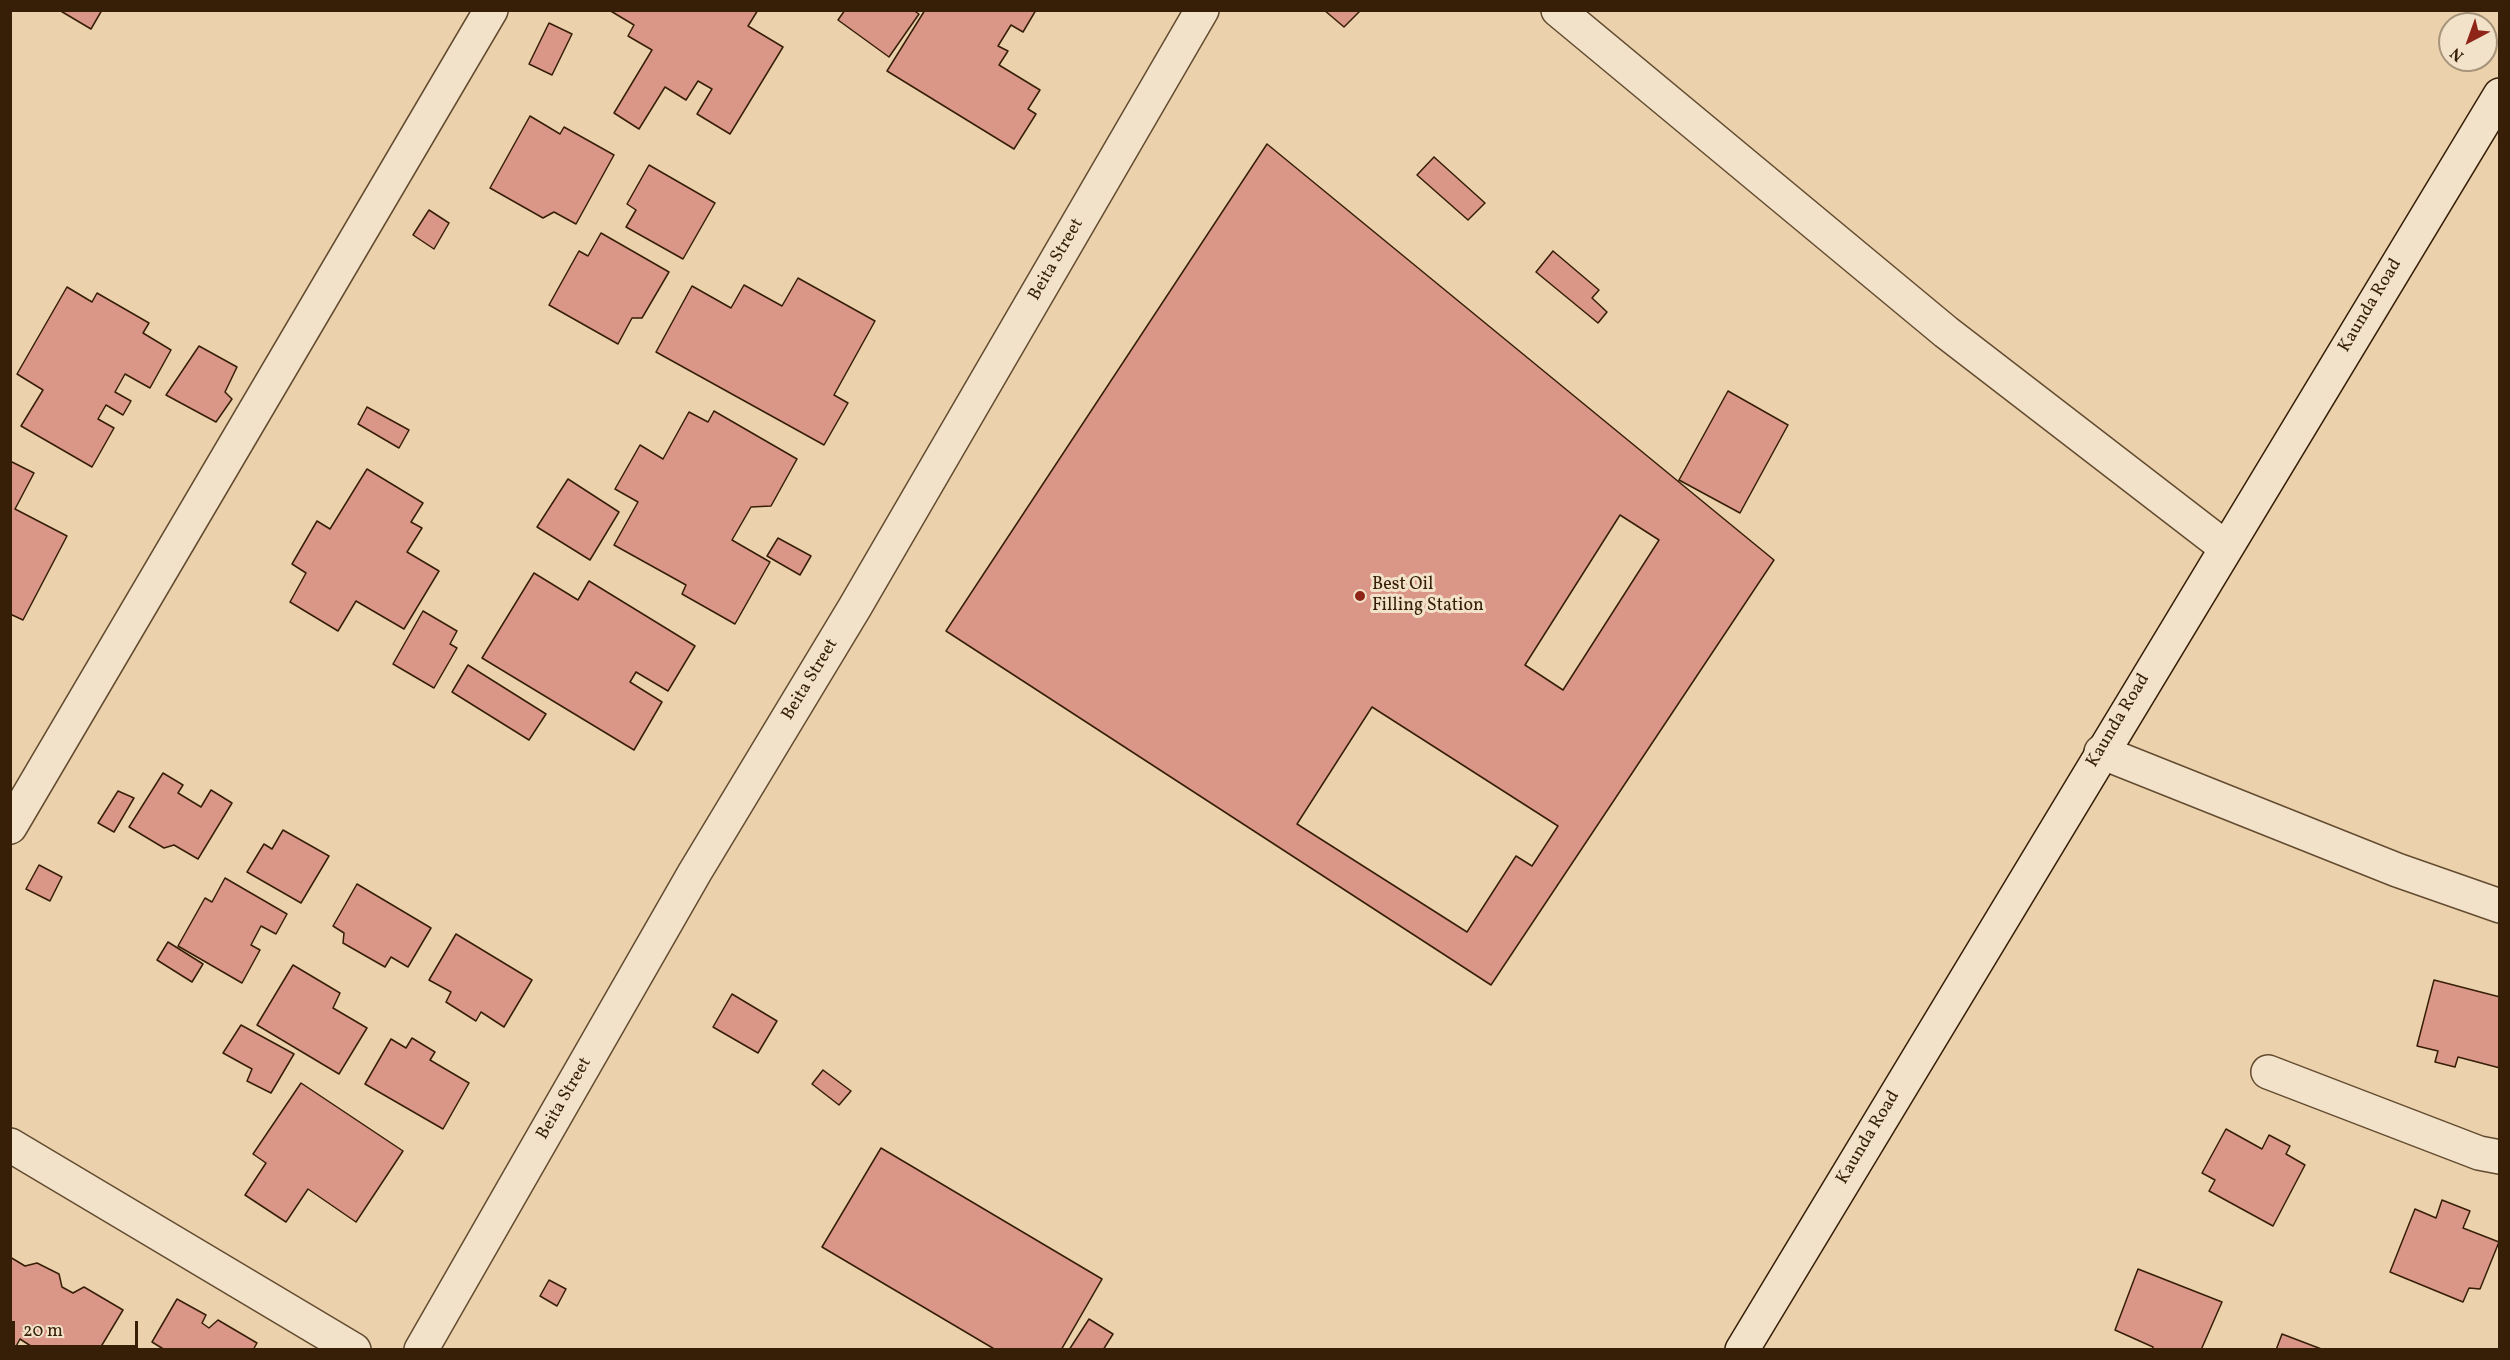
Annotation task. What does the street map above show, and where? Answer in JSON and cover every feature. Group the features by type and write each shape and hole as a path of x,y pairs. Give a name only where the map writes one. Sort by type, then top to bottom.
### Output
{"street":[{"path":"10,827 491,10"},
{"name":"Beita Street","path":"421,1350 695,872 855,607 1202,10"},
{"path":"1558,10 1946,332 2225,547"},
{"name":"Kaunda Road","path":"1742,1350 2499,95"},
{"path":"2101,752 2397,870 2499,906"},
{"path":"2268,1072 2479,1153 2499,1157"},
{"path":"10,1145 354,1350"}],"building":[{"path":"59,10 102,10 91,29"},
{"path":"609,10 758,10 748,26 783,47 730,134 697,114 712,89 698,81 686,100 665,87 639,129 614,113 652,50 628,36 634,25"},
{"path":"845,10 913,10 919,14 889,57 838,20"},
{"path":"925,10 1036,10 1023,32 1011,25 998,46 1008,51 999,65 1040,90 1028,109 1036,114 1014,149 887,71"},
{"path":"1324,10 1361,10 1344,27"},
{"path":"549,23 572,34 552,75 529,64"},
{"path":"530,116 560,134 564,127 614,155 576,224 554,212 543,218 490,188"},
{"name":"Best Oil Filling Station","path":"1267,144 1774,560 1491,985 946,631"},
{"path":"1434,157 1485,203 1468,220 1417,175"},
{"path":"649,165 715,203 683,259 626,227 636,210 627,204"},
{"path":"429,210 449,223 434,249 413,235"},
{"path":"601,233 669,272 642,318 632,318 618,344 549,305 579,251 588,256"},
{"path":"1553,251 1599,290 1592,298 1607,312 1598,323 1536,272"},
{"path":"798,278 875,321 834,395 848,403 824,445 656,352 692,286 731,308 744,285 782,306"},
{"path":"67,287 92,302 97,293 149,323 143,333 171,350 150,388 125,374 115,392 131,401 123,415 106,405 98,419 114,428 92,467 21,426 43,390 17,374"},
{"path":"199,346 237,367 225,392 232,399 216,422 166,395"},
{"path":"1728,391 1788,425 1740,513 1679,480"},
{"path":"367,407 409,430 399,448 358,424"},
{"path":"714,411 797,459 771,506 751,507 732,540 770,562 735,624 682,594 686,585 614,545 638,502 615,489 640,445 663,459 689,412 708,422"},
{"path":"10,461 34,473 15,509 67,536 23,620 10,614"},
{"path":"367,469 423,503 411,522 422,528 407,552 439,571 404,629 356,601 338,631 290,602 306,573 292,564 317,521 330,529"},
{"path":"568,479 619,512 590,560 537,527"},
{"path":"1620,515 1659,540 1563,690 1525,665"},
{"path":"778,538 811,556 800,575 767,556"},
{"path":"534,573 578,600 589,581 695,646 668,691 636,672 630,682 662,702 634,750 482,658"},
{"path":"423,611 457,631 450,644 457,648 434,688 393,664"},
{"path":"468,665 546,714 529,740 452,692"},
{"path":"1372,707 1558,826 1532,866 1516,856 1467,932 1297,824"},
{"path":"163,773 183,785 178,793 201,807 211,790 232,803 198,859 174,845 164,848 129,827"},
{"path":"118,791 134,798 114,832 98,823"},
{"path":"283,830 329,856 301,903 247,872 264,844 272,849"},
{"path":"39,865 62,877 50,901 26,889"},
{"path":"225,878 287,914 276,934 261,926 251,945 260,950 242,983 178,946 205,898 212,902"},
{"path":"357,884 431,928 408,967 391,957 385,967 343,943 344,933 333,926"},
{"path":"456,934 532,980 504,1027 481,1012 476,1021 446,1002 451,992 429,980"},
{"path":"168,942 203,964 192,982 157,960"},
{"path":"293,965 340,993 333,1008 367,1028 339,1074 257,1025"},
{"path":"2434,980 2500,997 2500,1068 2458,1057 2455,1067 2435,1062 2438,1051 2417,1046"},
{"path":"732,994 777,1021 758,1053 713,1027"},
{"path":"241,1025 294,1054 271,1093 247,1081 252,1069 223,1053"},
{"path":"412,1038 435,1052 430,1060 469,1083 443,1129 365,1084 391,1039 406,1048"},
{"path":"823,1070 851,1091 839,1105 812,1084"},
{"path":"301,1083 403,1151 356,1222 308,1189 286,1222 245,1195 266,1163 253,1154"},
{"path":"2226,1129 2262,1149 2269,1135 2290,1146 2286,1154 2305,1165 2273,1226 2209,1191 2215,1180 2202,1173"},
{"path":"881,1148 1102,1279 1061,1350 996,1350 822,1247"},
{"path":"2442,1200 2470,1211 2463,1228 2499,1242 2480,1289 2469,1288 2463,1302 2390,1272 2415,1209 2436,1218"},
{"path":"10,1257 25,1266 37,1263 59,1274 62,1287 73,1293 84,1287 123,1310 99,1350 37,1350 20,1339 14,1350 10,1350"},
{"path":"2138,1269 2222,1302 2201,1350 2153,1350 2153,1347 2115,1330"},
{"path":"549,1280 566,1289 557,1306 540,1296"},
{"path":"177,1299 206,1315 202,1323 209,1328 218,1320 257,1343 253,1350 165,1350 152,1342"},
{"path":"1089,1319 1113,1334 1103,1350 1069,1350"},
{"path":"2282,1334 2324,1350 2276,1350"}],"place":[{"name":"Best Oil Filling Station","path":"1360,596"}]}
